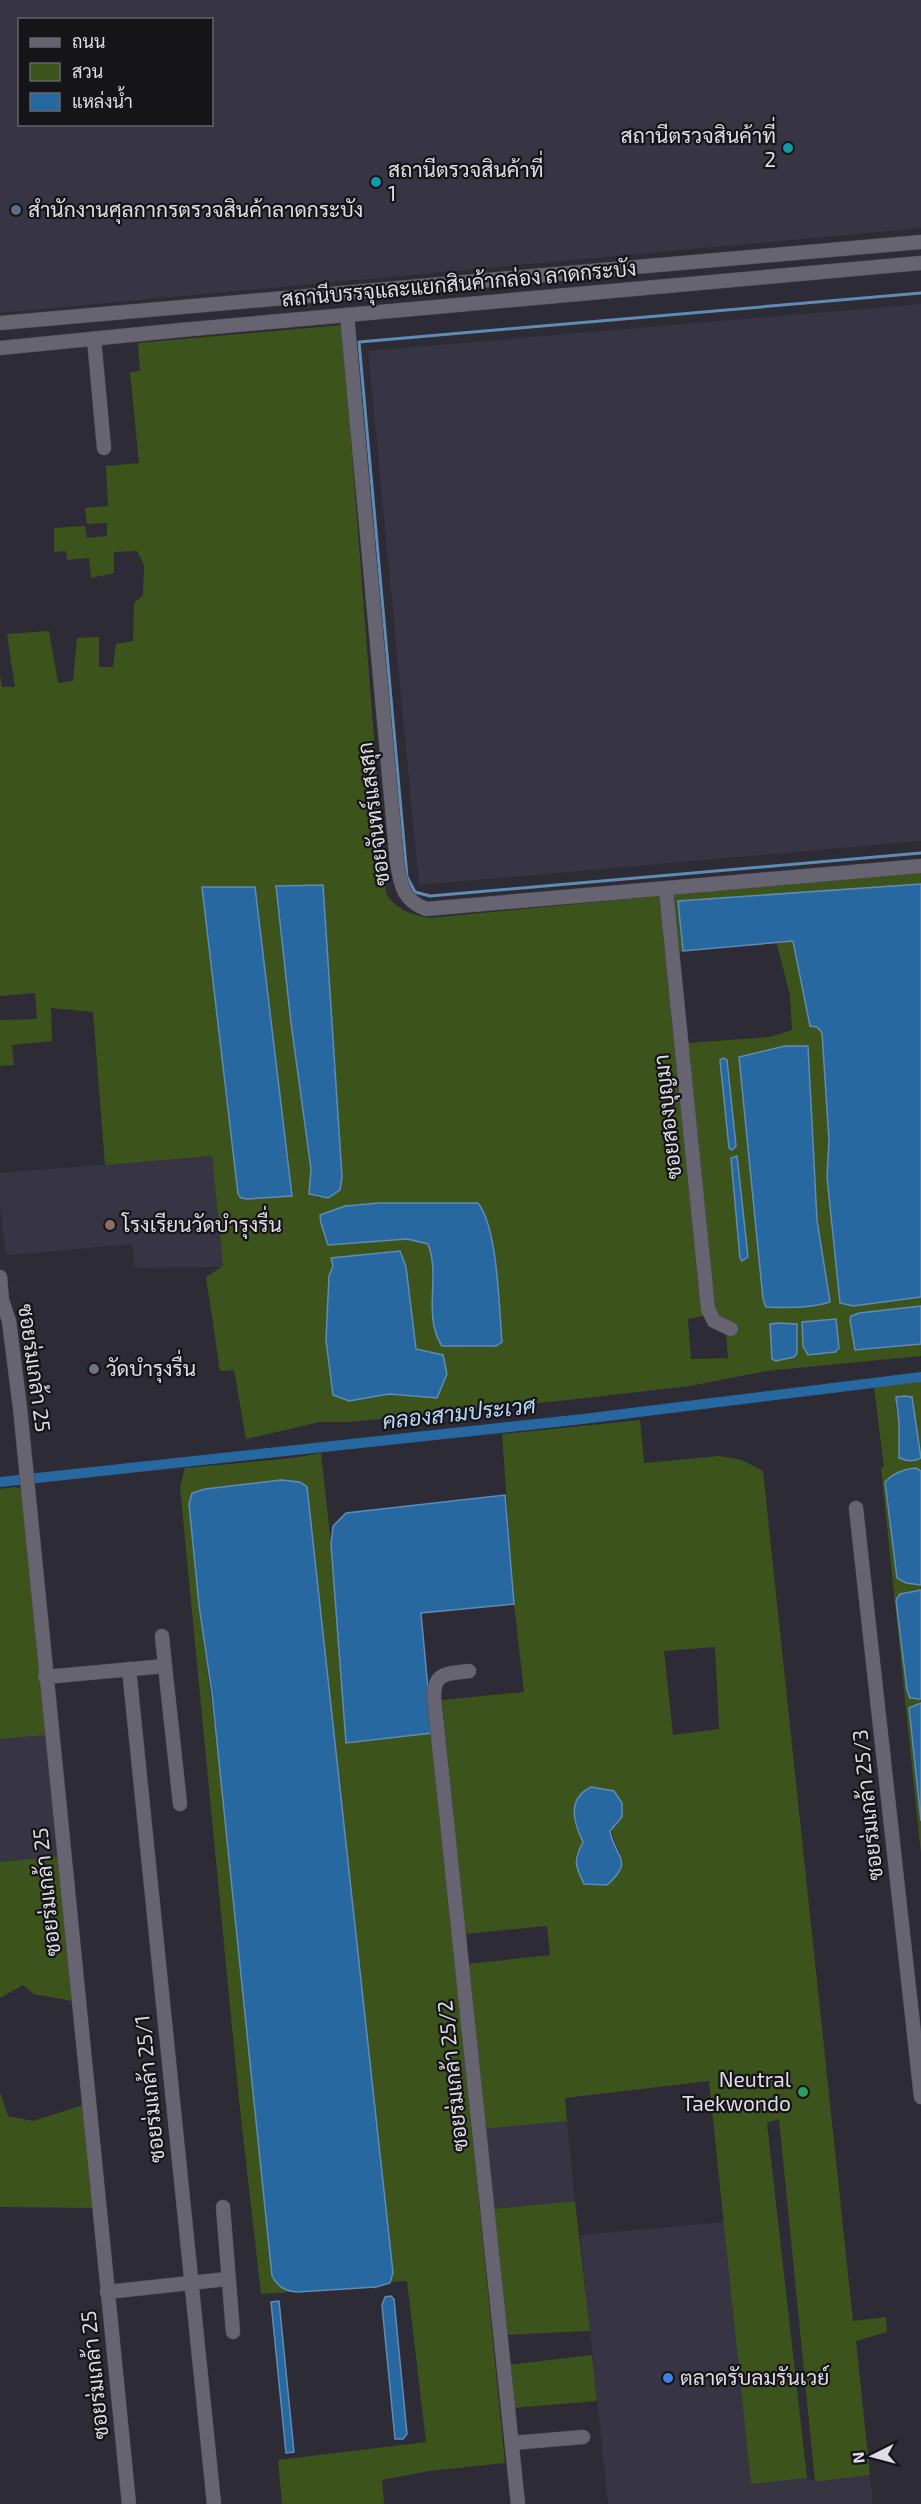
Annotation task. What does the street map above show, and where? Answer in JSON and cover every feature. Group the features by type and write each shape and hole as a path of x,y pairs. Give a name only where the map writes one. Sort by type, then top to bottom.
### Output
{"street":[{"name":"สถานีบรรจุและแยกสินค้ากล่อง ลาดกระบัง","path":"0,323 921,242"},
{"name":"สถานีบรรจุและแยกสินค้ากล่อง ลาดกระบัง","path":"0,348 921,263"},
{"path":"240,303 242,325"},
{"name":"ซอยจันทร์แสงสุก","path":"347,315 401,889 415,905 426,909 666,890 921,866"},
{"path":"94,339 104,448"},
{"name":"ซอยสองบุญมา","path":"666,890 708,1309 714,1321 731,1329"},
{"name":"ซอยร่มเกล้า 25","path":"0,1277 1,1293 9,1321 24,1456 129,2504"},
{"name":"ซอยร่มเกล้า 25/3","path":"856,1508 921,2097"},
{"path":"162,1636 180,1804"},
{"path":"45,1677 165,1666"},
{"name":"ซอยร่มเกล้า 25/1","path":"129,1669 214,2504"},
{"name":"ซอยร่มเกล้า 25/2","path":"469,1671 439,1677 435,1682 434,1696 518,2504"},
{"path":"223,2207 233,2332"},
{"path":"107,2292 227,2279"},
{"path":"512,2443 583,2437"}],"shaded area":[{"path":"0,0 921,0 921,228 0,313"},
{"path":"921,304 921,841 419,885 368,351"},
{"name":"โรงเรียนวัดบำรุงรื่น","path":"212,1156 223,1267 135,1268 132,1244 9,1255 5,1250 0,1205 0,1173"},
{"path":"48,1735 60,1856 0,1862 0,1739"},
{"path":"567,2121 575,2201 492,2209 484,2129"},
{"name":"ตลาดรับลมรันเวย์","path":"725,2222 751,2483 807,2478 815,2482 870,2475 873,2504 608,2504 580,2235"}],"green space":[{"path":"342,325 386,893 399,907 410,913 429,918 921,871 921,884 678,901 683,951 676,953 687,1043 770,1037 792,1030 790,995 776,941 793,941 810,1026 817,1027 822,1033 829,1140 827,1177 853,1306 921,1297 921,1306 859,1313 863,1350 921,1344 921,1356 766,1371 690,1386 559,1401 349,1422 320,1422 246,1439 234,1370 220,1371 206,1277 223,1266 212,1156 105,1165 93,1012 51,1008 52,1041 12,1045 14,1065 0,1066 0,1020 37,1019 35,993 0,996 0,675 2,687 15,687 7,634 49,631 58,683 73,681 77,638 99,637 99,667 113,667 116,644 133,641 134,603 143,595 144,565 137,551 114,552 114,573 91,578 89,558 67,560 66,551 54,552 54,528 85,526 87,538 107,536 107,523 87,524 85,508 108,506 106,466 139,463 130,372 140,371 138,343","holes":["323,885 320,1198 309,1194 311,1169 291,1023 276,887","255,887 292,1195 238,1194 203,888","785,1046 808,1046 817,1220 830,1301 790,1307 766,1307","723,1058 727,1060 736,1146 732,1150 729,1148 720,1060","379,1203 478,1203 490,1230 502,1342 496,1346 465,1347 432,1315 432,1254 428,1244 407,1239 328,1245 345,1206","333,1266 413,1334 416,1350 443,1356 447,1374 437,1397 389,1394 349,1401 326,1340 329,1276","703,1316 726,1332 728,1358 691,1359 688,1319","836,1319 838,1348 835,1352 808,1355"]},
{"path":"921,1382 921,1457 912,1397 895,1405 899,1423 899,1458 905,1461 921,1458 921,1471 916,1468 915,1585 921,1585 921,1590 910,1592 911,1698 921,1699 921,1703 909,1708 921,1821 921,1854 881,1468 884,1467 874,1387"},
{"path":"640,1420 644,1463 719,1456 742,1460 763,1471 853,2321 886,2317 887,2332 856,2341 870,2475 815,2482 779,2119 767,2123 807,2478 751,2484 709,2081 565,2098 567,2121 484,2129 468,1964 550,1955 547,1926 465,1934 442,1700 524,1692 514,1604 502,1434","holes":["715,1647 719,1729 673,1735 664,1651","591,1787 614,1791 612,1831 621,1854 575,1857 583,1842"]},
{"path":"321,1453 331,1544 346,1743 432,1733 505,2463 429,2471 382,2480 384,2504 282,2504 278,2460 426,2442 407,2281 390,2282 393,2273 391,2259 189,1504 199,1605 286,2291 291,2292 261,2294 239,2100 180,1487 185,1468 293,1458"},
{"path":"16,1487 23,1490 48,1735 0,1739 0,1489"},
{"path":"60,1856 72,2001 34,1994 23,1985 0,1998 0,1862"},
{"path":"0,2092 8,2116 33,2121 83,2105 95,2208 0,2207"},
{"path":"575,2201 590,2331 505,2335 492,2209"},
{"path":"592,2355 597,2401 512,2408 507,2365"}],"water":[{"path":"921,884 921,1297 853,1306 840,1303 827,1177 829,1140 822,1033 817,1027 810,1026 793,941 683,951 678,901"},
{"path":"323,885 342,1177 340,1190 328,1198 309,1194 311,1169 291,1023 276,886"},
{"path":"202,887 255,887 292,1196 247,1199 241,1198 238,1194"},
{"path":"785,1046 808,1046 817,1220 830,1302 807,1306 766,1307 763,1299 739,1057"},
{"path":"723,1058 727,1060 736,1146 732,1150 729,1148 720,1060"},
{"path":"737,1156 748,1257 742,1261 731,1158"},
{"path":"379,1203 478,1203 485,1215 494,1249 502,1342 496,1346 442,1346 433,1322 433,1270 428,1244 407,1239 328,1245 320,1215 345,1206"},
{"path":"400,1251 406,1267 416,1349 443,1355 447,1374 437,1398 389,1394 349,1401 333,1395 326,1340 329,1276 333,1266 331,1258"},
{"path":"921,1306 921,1344 855,1350 851,1316 859,1313"},
{"path":"836,1319 839,1348 835,1352 808,1355 803,1346 802,1322"},
{"path":"770,1324 797,1324 797,1353 794,1357 776,1361 772,1359"},
{"path":"896,1397 912,1397 921,1458 913,1461 899,1458"},
{"path":"916,1468 921,1471 921,1585 906,1583 897,1578 885,1482 899,1472"},
{"path":"281,1480 300,1482 307,1487 393,2273 390,2283 376,2287 297,2292 282,2288 272,2276 212,1694 199,1605 189,1504 192,1493 205,1489"},
{"path":"505,1495 514,1604 421,1613 432,1733 346,1743 331,1544 333,1526 346,1513"},
{"path":"921,1590 920,1699 910,1698 907,1690 896,1600 900,1594"},
{"path":"921,1703 921,1821 909,1708"},
{"path":"591,1787 614,1791 622,1803 622,1817 610,1831 622,1864 615,1877 607,1885 584,1884 576,1863 583,1842 575,1819 575,1804 583,1792"},
{"path":"391,2296 394,2299 407,2434 403,2439 395,2439 382,2305 385,2297"},
{"path":"279,2301 294,2452 286,2453 271,2302"}],"waterway":[{"path":"921,293 359,342 407,877 415,892 430,896 921,853"},
{"name":"คลองสามประเวศ","path":"0,1482 583,1419 921,1377"}],"place":[{"name":"สถานีตรวจสินค้าที่ 2","path":"788,148"},
{"name":"สถานีตรวจสินค้าที่ 1","path":"376,182"},
{"name":"สำนักงานศุลกากรตรวจสินค้าลาดกระบัง","path":"16,210"},
{"name":"โรงเรียนวัดบำรุงรื่น","path":"110,1225"},
{"name":"วัดบำรุงรื่น","path":"94,1369"},
{"name":"Neutral Taekwondo","path":"803,2092"},
{"name":"ตลาดรับลมรันเวย์","path":"668,2378"}]}
